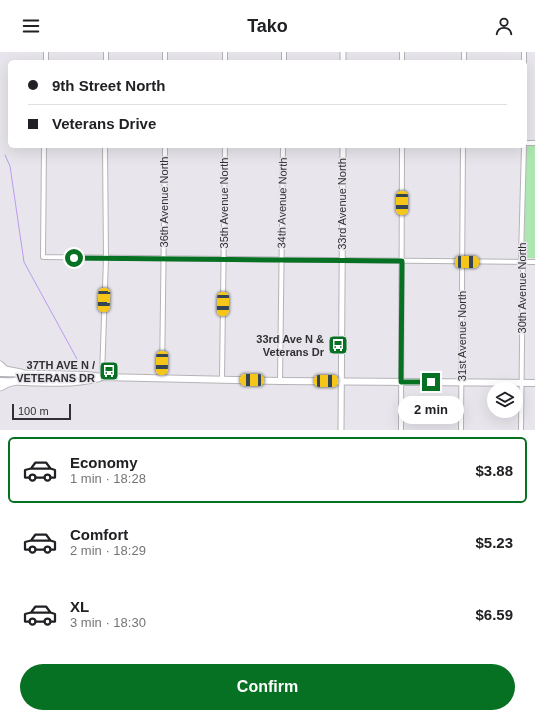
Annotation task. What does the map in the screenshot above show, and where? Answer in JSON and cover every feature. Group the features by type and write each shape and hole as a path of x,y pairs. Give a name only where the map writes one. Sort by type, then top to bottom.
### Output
{"highway":[{"path":"0,365 5,370 21,373"},
{"path":"0,387 16,381"}],"main road":[{"path":"0,373 87,375 102,377 487,382"},
{"path":"0,381 66,382 90,380 102,377"},
{"path":"523,382 535,383"}],"street":[{"path":"44,148 43,257 535,262"},
{"path":"102,377 106,258 105,148"},
{"name":"36th Avenue North","path":"162,378 164,148"},
{"name":"35th Avenue North","path":"222,379 225,148"},
{"name":"34th Avenue North","path":"280,380 283,148"},
{"name":"33rd Avenue North","path":"341,430 343,148"},
{"path":"401,430 402,148"},
{"name":"31st Avenue North","path":"461,430 463,148"},
{"name":"30th Avenue North","path":"522,382 523,262 521,257 524,148"},
{"name":"30th Avenue North","path":"521,418 521,430"}],"green space":[{"path":"527,146 535,146 535,258 524,258 526,148"}],"waterway":[{"path":"5,155 10,166 24,262 77,359"}],"place":[{"name":"33rd Ave N & Veterans Dr","path":"338,345"},
{"name":"37TH AVE N / VETERANS DR","path":"109,371"}],"route":[{"path":"74,258 402,261 401,382 431,382"}]}
